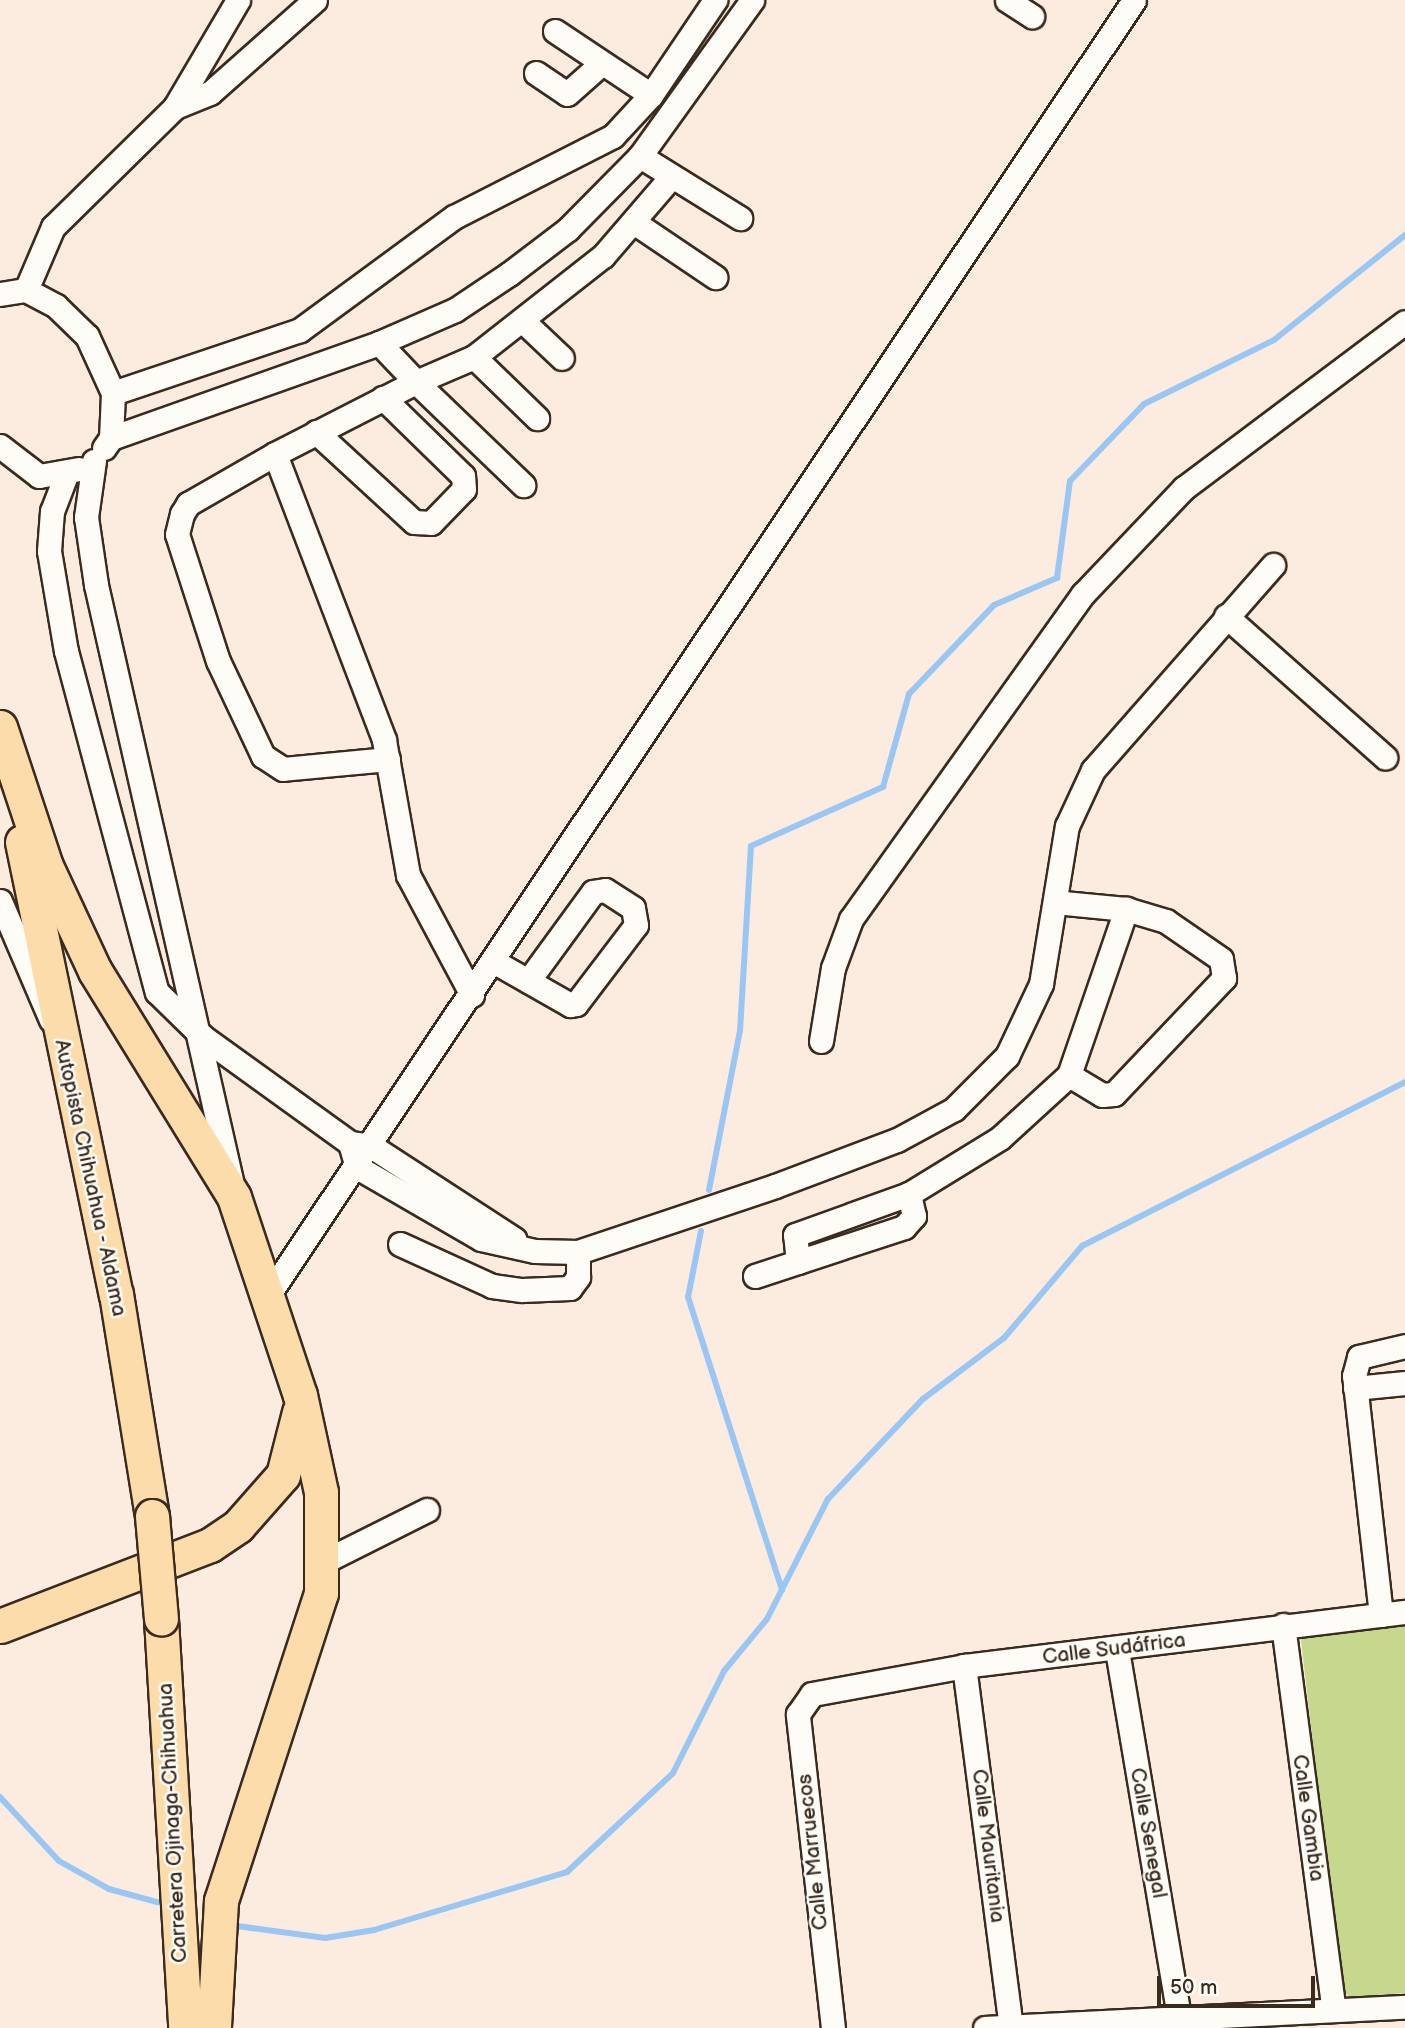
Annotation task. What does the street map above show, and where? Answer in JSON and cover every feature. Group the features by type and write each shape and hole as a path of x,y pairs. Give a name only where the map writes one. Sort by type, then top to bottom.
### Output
{"highway":[{"path":"0,727 46,866 95,971 234,1197 269,1294 300,1395 321,1492 325,1561 303,1662 221,1901 214,2028"},
{"name":"Autopista Chihuahua - Aldama","path":"0,740 59,1035 116,1294 152,1516 161,1619"},
{"path":"0,1626 210,1545 239,1526 283,1475 297,1439 300,1395"},
{"name":"Carretera Ojinaga-Chihuahua","path":"161,1619 185,2028"}],"street":[{"path":"26,290 53,226 175,107 237,0"},
{"path":"175,107 210,93 315,0"},
{"path":"113,393 300,330 454,217 612,136 651,95 715,0"},
{"path":"111,438 379,343 455,310 509,274 568,229 640,156 752,0"},
{"path":"1007,0 1032,16"},
{"path":"269,1294 357,1167 360,1145 472,995 1134,0"},
{"path":"555,31 651,95"},
{"path":"536,73 567,94 601,64"},
{"path":"640,156 740,218"},
{"path":"388,759 282,769 272,764 255,744 218,661 178,525 188,504 316,432 416,382 474,357 524,322 635,223 671,177"},
{"path":"635,223 715,277"},
{"path":"0,294 26,290 56,306 87,336 113,393 111,438 94,461 87,497 89,544 203,1037 234,1197"},
{"path":"524,322 562,358"},
{"path":"821,1041 833,968 851,919 1083,594 1184,488 1405,322"},
{"path":"379,343 523,485"},
{"path":"474,357 537,418"},
{"path":"316,432 414,522 431,523 464,489 463,476 383,398"},
{"path":"0,446 39,476 66,475 94,461"},
{"path":"275,454 388,759 408,874 472,995"},
{"path":"66,475 52,511 48,551 65,650 148,974 157,992 203,1037 360,1145 535,1251"},
{"path":"357,1167 481,1239 535,1251 578,1252 787,1182 897,1140 954,1109 992,1074 1023,1030 1041,984 1067,826 1093,770 1273,565"},
{"path":"1226,616 1385,757"},
{"path":"493,961 528,981 570,1005 581,1002 636,925 633,908 605,890 593,892 528,981"},
{"path":"0,901 59,1035"},
{"path":"1055,902 1126,909 1185,931 1221,959 1224,978 1114,1094 1102,1095 1069,1075"},
{"path":"755,1276 798,1262 795,1235 909,1194 1000,1138 1069,1075 1126,909"},
{"path":"400,1244 492,1286 522,1290 569,1288 578,1277 578,1252"},
{"path":"1381,1615 1355,1388 1359,1357 1405,1346"},
{"path":"1355,1388 1405,1383"},
{"path":"325,1561 427,1510"},
{"name":"Calle Sudáfrica","path":"823,1689 964,1666 1117,1650 1283,1625 1405,1612"},
{"name":"Calle Gambia","path":"1283,1625 1334,2010"},
{"name":"Calle Senegal","path":"1117,1650 1179,2016"},
{"name":"Calle Mauritania","path":"964,1666 1011,2027"},
{"name":"Calle Marruecos","path":"823,1689 798,1714 833,2028"},
{"path":"985,2028 1179,2016 1405,2007"}],"green space":[{"path":"1405,1622 1405,1993 1350,1997 1342,1991 1301,1640 1306,1634"}],"waterway":[{"path":"709,1190 740,1031 751,846 883,787 909,694 994,605 1057,578 1070,481 1144,404 1274,340 1405,235"},
{"path":"237,1926 325,1938 374,1930 567,1872 673,1773 724,1671 767,1619 828,1499 923,1399 1004,1338 1082,1246 1405,1082"},
{"path":"701,1231 688,1297 782,1590"},
{"path":"0,1797 59,1861 109,1889 157,1902"}]}
